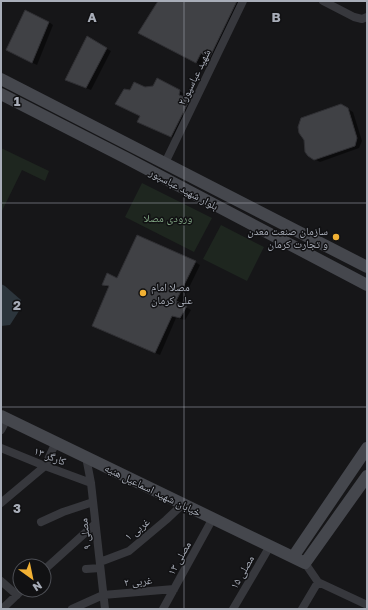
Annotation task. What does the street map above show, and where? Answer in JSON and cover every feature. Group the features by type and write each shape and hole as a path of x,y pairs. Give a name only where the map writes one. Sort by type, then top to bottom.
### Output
{"main road":[{"name":"بلوار شهید عباسپور","path":"1,78 367,267"},
{"name":"بلوار شهید عباسپور","path":"1,94 367,285"},
{"path":"126,158 133,146"},
{"name":"خیابان شهید اسماعیل هنیه","path":"4,417 305,563"},
{"path":"293,557 367,448"},
{"path":"305,563 367,476"}],"street":[{"name":"شهید عباسپور۲","path":"165,163 243,1"},
{"path":"323,1 354,17 364,18"},
{"path":"1,430 4,417"},
{"path":"1,503 45,466 56,442"},
{"name":"کارگر ۱۳","path":"1,448 90,483"},
{"name":"مصلی ۹","path":"86,457 93,502 105,609"},
{"path":"41,522 93,502"},
{"name":"۱ غربی","path":"86,569 100,565 129,551 183,504"},
{"name":"مصلی ۱۳","path":"163,609 213,518"},
{"path":"52,563 95,524"},
{"name":"مصلی ۱۵","path":"233,609 270,546"},
{"path":"305,563 318,582 366,605"},
{"path":"1,581 12,588"},
{"path":"302,609 318,582"},
{"name":"۲ غربی","path":"72,609 103,595 174,589"},
{"path":"2,609 14,598"}],"green space":[{"path":"1,148 49,171 45,181 22,170 1,213"},
{"name":"ورودی مصلا","path":"142,183 212,218 194,252 125,217"},
{"path":"221,225 264,247 247,281 203,259"}],"shaded area":[{"path":"1,284 21,300 19,311 10,325 1,326"}],"building":[{"path":"158,1 237,1 209,59 201,53 196,63 138,33"},
{"path":"25,10 49,22 32,63 6,50"},
{"path":"87,36 107,48 86,88 65,80"},
{"path":"157,78 180,90 179,95 190,99 171,137 137,122 140,116 115,104 124,89 130,90 134,82 145,87 153,86"},
{"path":"341,104 348,108 357,138 355,146 314,160 305,152 304,140 299,133 298,127 301,118"},
{"name":"مصلا امام علی کرمان","path":"137,235 196,261 176,301 187,306 180,318 172,316 155,353 92,326 109,286 102,285 107,273 117,278"}],"place":[{"name":"سازمان صنعت معدن و تجارت کرمان","path":"336,237"},
{"name":"مصلا امام علی کرمان","path":"143,293"}]}
